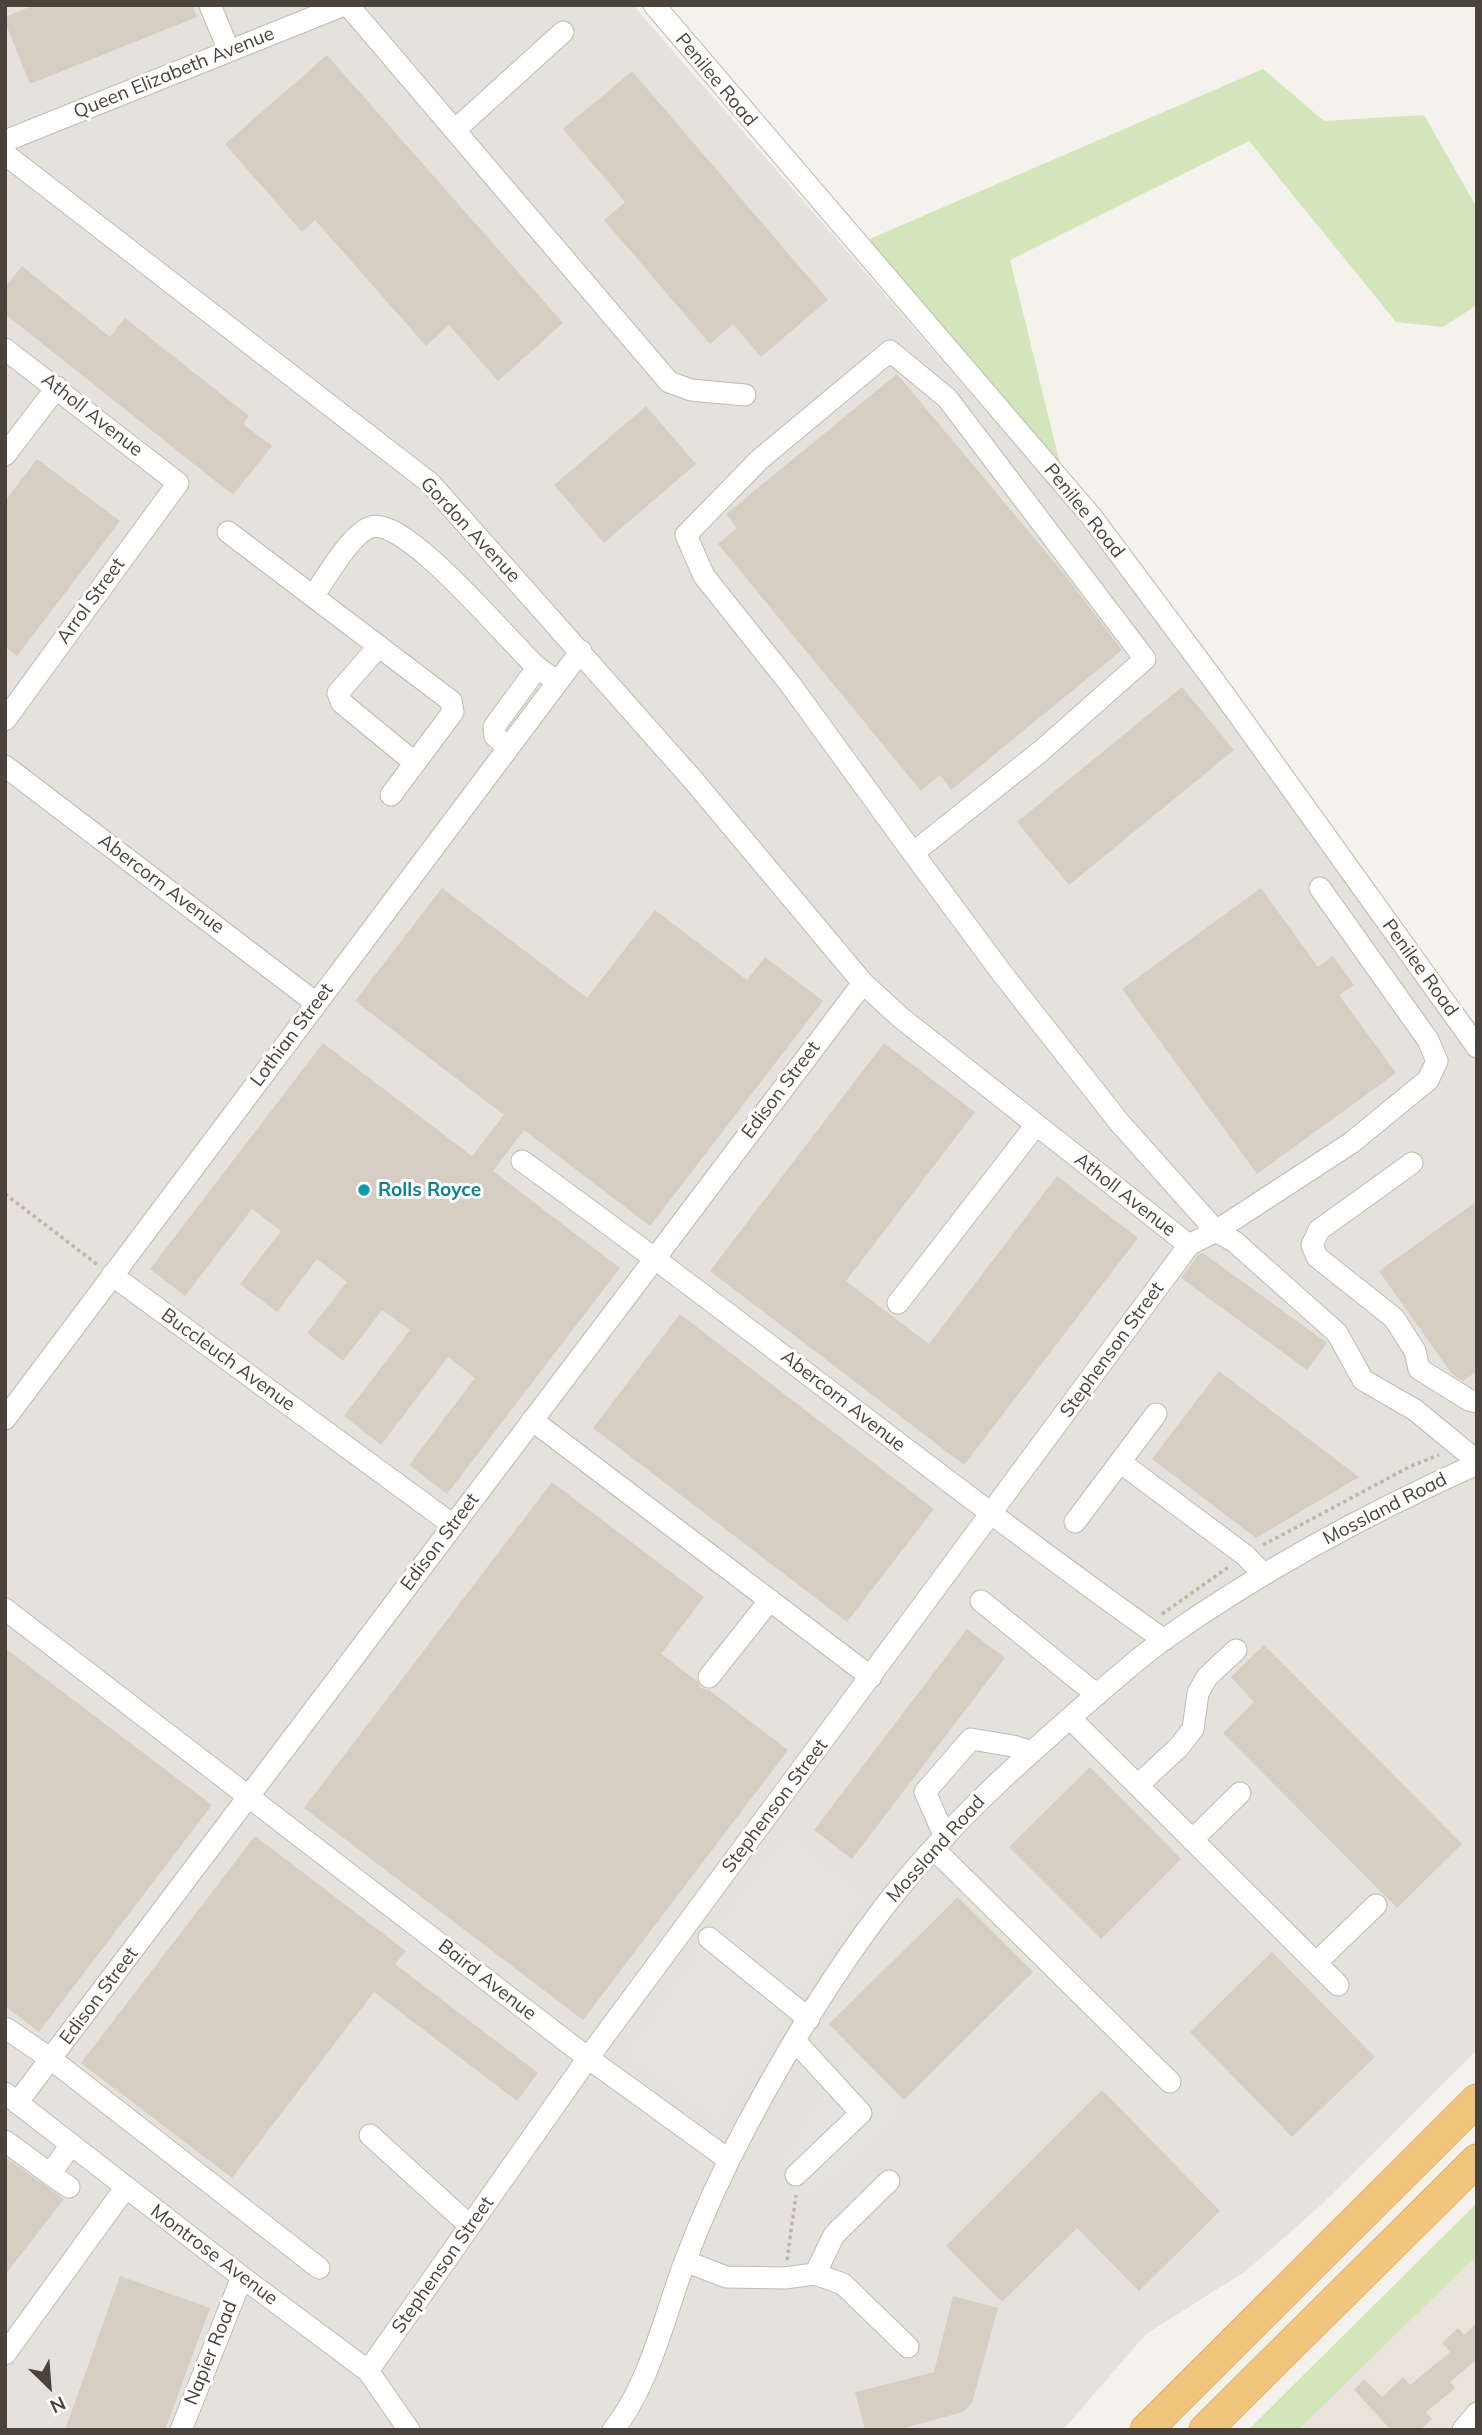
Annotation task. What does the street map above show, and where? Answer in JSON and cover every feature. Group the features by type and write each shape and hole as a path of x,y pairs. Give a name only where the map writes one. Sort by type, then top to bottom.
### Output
{"highway":[{"path":"1144,2430 1477,2100"},
{"path":"1205,2430 1477,2160"}],"street":[{"path":"210,5 229,51"},
{"path":"346,5 669,382 691,390 745,395"},
{"name":"Queen Elizabeth Avenue","path":"5,141 346,5"},
{"name":"Penilee Road","path":"654,5 1091,516 1216,682 1477,1047"},
{"path":"455,130 563,32"},
{"name":"Gordon Avenue","path":"5,154 430,484 581,651 766,864 863,983"},
{"name":"Atholl Avenue","path":"5,349 178,483"},
{"path":"913,853 1041,751 1145,659 947,398 890,351 759,460 686,535 704,576 790,684 913,853 1001,972 1119,1122 1216,1231 1235,1242 1337,1333 1363,1380 1415,1410 1477,1462"},
{"path":"5,455 57,387"},
{"name":"Arrol Street","path":"5,720 178,483"},
{"path":"313,596 359,532 374,525 392,529 449,574 537,668 558,682"},
{"path":"228,532 451,701 453,712 391,795"},
{"path":"379,646 338,693 342,703 415,763"},
{"name":"Lothian Street","path":"5,1419 581,651"},
{"path":"508,748 495,736 494,727 537,668"},
{"name":"Abercorn Avenue","path":"5,766 316,1003"},
{"name":"Atholl Avenue","path":"863,983 900,1017 1189,1245 1216,1231 1351,1143 1427,1080 1437,1060 1428,1040 1320,888"},
{"name":"Edison Street","path":"11,2098 51,2059 863,983"},
{"path":"898,1303 1016,1147 1036,1125"},
{"name":"Abercorn Avenue","path":"522,1161 655,1256 991,1515 1164,1640"},
{"path":"1399,1400 1419,1369 1415,1351 1394,1318 1317,1257 1312,1245 1319,1230 1412,1163"},
{"name":"Stephenson Street","path":"368,2371 588,2058 1189,1245"},
{"name":"Buccleuch Avenue","path":"112,1275 453,1525"},
{"path":"1419,1369 1469,1400 1477,1402"},
{"path":"1075,1522 1156,1414"},
{"path":"532,1420 871,1677"},
{"path":"1120,1462 1246,1556 1263,1574"},
{"name":"Mossland Road","path":"613,2430 648,2369 685,2261 729,2160 769,2084 831,1982 884,1907 939,1843 985,1793 1164,1640 1263,1574 1389,1504 1477,1462"},
{"path":"709,1676 770,1600"},
{"path":"981,1601 1097,1696"},
{"name":"Baird Avenue","path":"5,1609 588,2058 729,2160"},
{"path":"1138,1785 1179,1747 1193,1729 1198,1693 1207,1677 1236,1650"},
{"path":"1070,1718 1338,1985"},
{"path":"1032,1752 971,1739 925,1792 939,1843 1170,2082"},
{"path":"1192,1840 1240,1793"},
{"path":"1316,1963 1376,1905"},
{"path":"709,1938 809,2019"},
{"path":"7,2029 51,2059 319,2268"},
{"path":"795,2041 861,2113 796,2175"},
{"name":"Montrose Avenue","path":"11,2098 368,2371 409,2430"},
{"path":"370,2135 470,2226"},
{"path":"5,2141 69,2187"},
{"path":"50,2174 71,2145"},
{"path":"815,2274 834,2235 889,2181"},
{"path":"5,2354 126,2187"},
{"path":"685,2261 726,2277 784,2278 815,2274 843,2284 908,2347"},
{"name":"Napier Road","path":"181,2430 242,2277"},
{"path":"1463,2430 1477,2413"}],"path":[{"path":"5,1194 112,1275"},
{"path":"784,2278 796,2206 796,2175"}],"shaded area":[{"path":"5,5 633,5 1093,534 1477,1025 1477,2050 1319,2207 1246,2271 1146,2334 1063,2430 5,2430"},
{"path":"787,1837 862,1897 718,2117 628,2054"},
{"path":"851,2056 901,2110 810,2196 781,2165"},
{"path":"1477,2221 1477,2430 1265,2430"}],"green space":[{"path":"1263,69 1324,121 1424,115 1477,208 1477,305 1443,327 1396,322 1249,141 1010,260 1061,467 865,241"},
{"path":"1477,2203 1477,2255 1298,2430 1248,2430"}],"building":[{"path":"34,5 192,5 197,17 30,84 5,17"},
{"path":"327,55 563,323 498,381 449,325 426,346 315,220 302,232 225,144"},
{"path":"632,71 828,300 761,357 733,324 710,344 604,220 625,202 563,129"},
{"path":"22,266 110,337 125,318 249,416 243,424 272,446 233,495 5,314 5,287"},
{"path":"897,374 1065,575 1122,650 951,790 940,775 921,791 718,544 737,528 726,514"},
{"path":"646,406 696,464 604,543 554,485"},
{"path":"37,459 120,521 17,656 5,647 5,501"},
{"path":"1182,687 1234,750 1069,885 1017,822"},
{"name":"Rolls Royce","path":"442,888 587,998 655,910 747,980 765,957 823,1001 650,1226 524,1130 493,1171 620,1268 447,1494 409,1465 475,1378 448,1357 381,1445 344,1416 410,1330 382,1310 343,1361 307,1333 347,1282 317,1259 277,1312 240,1284 281,1231 252,1209 185,1296 150,1269 323,1043 472,1156 504,1115 355,1001"},
{"path":"1261,888 1318,967 1333,956 1354,985 1339,995 1396,1073 1257,1174 1122,989"},
{"path":"884,1043 975,1112 846,1281 929,1344 1057,1176 1138,1238 964,1465 710,1271"},
{"path":"1477,1201 1477,1371 1463,1381 1452,1374 1379,1271"},
{"path":"1203,1253 1327,1343 1307,1370 1181,1278 1198,1255"},
{"path":"680,1314 934,1509 847,1622 593,1428"},
{"path":"1219,1371 1359,1477 1256,1538 1152,1459"},
{"path":"552,1482 704,1597 661,1654 697,1681 701,1688 709,1690 788,1750 583,2020 304,1808"},
{"path":"967,1629 1005,1658 852,1859 814,1830"},
{"path":"1264,1645 1462,1844 1397,1908 1223,1733 1254,1702 1231,1677"},
{"path":"5,1648 212,1805 39,2032 5,2006"},
{"path":"1090,1767 1181,1859 1101,1939 1009,1847"},
{"path":"255,1836 406,1951 395,1964 538,2073 517,2101 374,1992 232,2178 81,2063"},
{"path":"958,1897 1033,1972 904,2100 829,2024"},
{"path":"1272,1952 1375,2057 1292,2137 1190,2032"},
{"path":"1102,2090 1220,2211 1139,2291 1077,2228 1002,2302 946,2246"},
{"path":"5,2157 64,2199 5,2275"},
{"path":"120,2276 210,2308 165,2430 65,2430"},
{"path":"953,2296 998,2308 972,2403 963,2412 897,2430 865,2430 855,2392 934,2372"},
{"path":"1477,2323 1477,2359 1450,2382 1455,2388 1426,2412 1432,2419 1420,2430 1391,2430 1354,2390 1364,2379 1382,2397 1403,2377 1410,2385 1450,2352 1442,2343 1458,2328 1464,2335"}],"place":[{"name":"Rolls Royce","path":"364,1190"}]}
